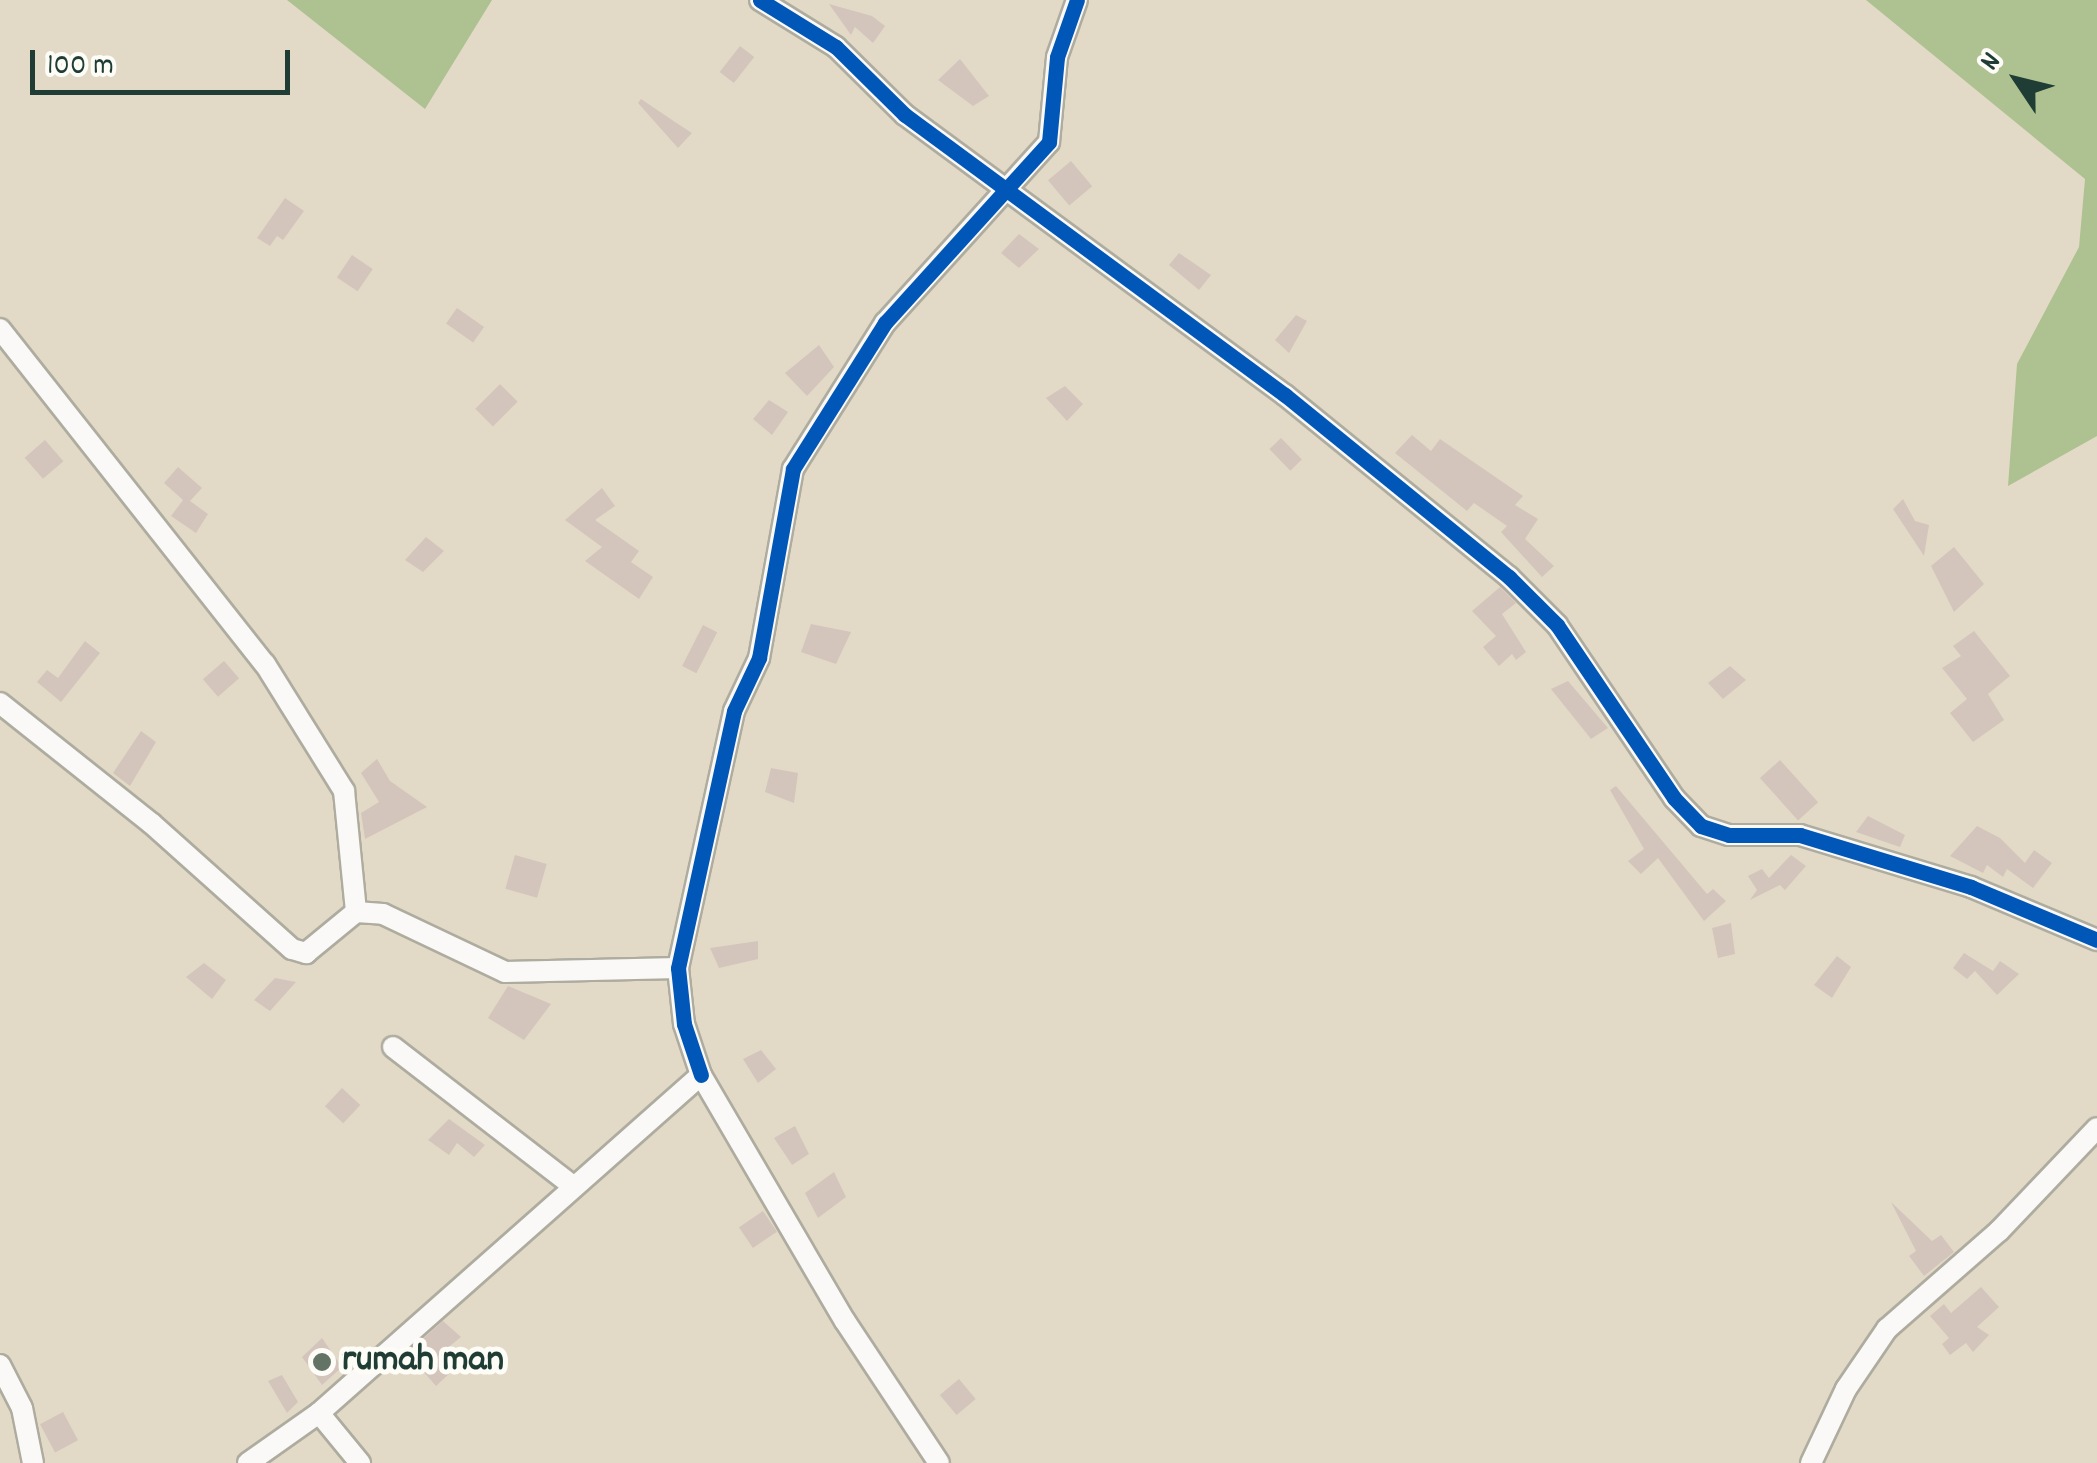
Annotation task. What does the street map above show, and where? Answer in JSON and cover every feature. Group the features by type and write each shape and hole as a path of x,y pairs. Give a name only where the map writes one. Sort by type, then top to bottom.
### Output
{"street":[{"path":"760,0 836,46 906,115 1285,395 1510,577 1557,625 1674,798 1700,826 1729,835 1800,835 1971,888 2097,940"},
{"path":"940,1463 845,1321 701,1075 684,1024 678,968 734,712 760,658 793,469 885,323 1011,191 1049,142 1057,57 1078,0"},
{"path":"0,329 266,664 344,791 356,912"},
{"path":"0,703 151,823 292,948 306,954 356,912 383,914 505,972 678,968"},
{"path":"393,1047 573,1186"},
{"path":"248,1463 319,1413 701,1075"},
{"path":"1811,1463 1846,1390 1888,1329 1999,1231 2097,1128"},
{"path":"0,1366 22,1408 33,1463"},
{"path":"319,1413 360,1463"}],"green space":[{"path":"287,0 492,0 425,109"},
{"path":"1866,0 2097,0 2097,436 2008,486 2017,364 2079,247 2085,179"}],"building":[{"path":"829,4 872,16 885,26 873,43 855,27 851,35"},
{"path":"740,46 754,57 734,83 720,72"},
{"path":"960,59 989,96 973,106 938,80"},
{"path":"641,99 692,133 678,148 638,103"},
{"path":"1071,161 1092,186 1069,206 1048,180"},
{"path":"285,198 304,211 283,240 277,236 270,246 257,238"},
{"path":"1019,234 1039,249 1019,268 1001,253"},
{"path":"1179,253 1211,275 1199,290 1169,265"},
{"path":"352,255 373,269 358,291 337,277"},
{"path":"457,308 484,327 473,342 446,324"},
{"path":"1296,315 1307,321 1289,353 1275,340"},
{"path":"819,345 834,367 807,396 785,373"},
{"path":"500,384 518,402 493,426 475,409"},
{"path":"1065,386 1083,404 1067,421 1046,398"},
{"path":"769,400 788,412 772,435 753,419"},
{"path":"1412,435 1431,451 1440,439 1523,496 1515,505 1538,519 1525,539 1554,566 1542,577 1501,532 1507,526 1474,503 1467,511 1395,453"},
{"path":"1281,438 1302,460 1290,471 1269,449"},
{"path":"45,440 63,461 43,479 25,458"},
{"path":"178,467 202,488 190,501 208,514 196,533 171,516 183,500 164,483"},
{"path":"602,488 615,506 595,520 639,551 631,562 653,577 639,599 585,561 602,547 565,520"},
{"path":"1903,499 1915,521 1929,525 1924,556 1893,509"},
{"path":"426,537 444,551 423,572 405,560"},
{"path":"1954,547 1984,584 1954,612 1931,566"},
{"path":"1500,587 1516,603 1502,614 1526,652 1516,660 1512,654 1499,666 1483,647 1496,636 1472,611"},
{"path":"811,624 851,632 836,664 801,652"},
{"path":"703,625 717,632 696,673 682,666"},
{"path":"1974,631 2010,676 1988,694 2004,720 1973,742 1950,713 1967,699 1942,668 1961,656 1953,646"},
{"path":"85,641 100,653 61,702 37,682 47,670 58,678"},
{"path":"224,661 239,678 218,697 203,679"},
{"path":"1730,666 1746,680 1723,699 1708,683"},
{"path":"1568,681 1608,728 1591,739 1551,689"},
{"path":"141,731 156,742 130,786 113,773"},
{"path":"377,759 390,781 427,807 365,839 361,813 379,802 361,773"},
{"path":"1780,760 1818,802 1798,820 1760,778"},
{"path":"771,768 798,773 794,803 765,792"},
{"path":"1616,786 1707,894 1713,889 1726,901 1704,921 1658,858 1641,874 1628,861 1644,849 1610,790"},
{"path":"1868,816 1905,835 1900,847 1856,832"},
{"path":"1977,826 2000,838 2025,863 2034,850 2052,863 2033,888 2007,869 2003,877 1987,865 1983,873 1950,856"},
{"path":"515,855 547,864 537,898 505,889"},
{"path":"1791,855 1806,866 1785,890 1780,885 1750,900 1757,890 1748,876 1762,869 1769,878"},
{"path":"1731,923 1735,954 1718,958 1712,928"},
{"path":"758,941 758,959 719,968 710,948"},
{"path":"1964,953 1993,971 2000,961 2019,974 1997,995 1975,971 1967,979 1953,968"},
{"path":"1837,956 1851,967 1832,998 1814,985"},
{"path":"204,963 226,980 212,999 186,977"},
{"path":"275,978 296,982 270,1011 254,1000"},
{"path":"508,986 551,1004 524,1040 488,1018"},
{"path":"761,1050 776,1069 758,1083 743,1059"},
{"path":"342,1088 360,1105 343,1123 325,1106"},
{"path":"449,1119 485,1145 474,1157 457,1143 449,1155 428,1140"},
{"path":"795,1126 809,1154 792,1165 774,1138"},
{"path":"834,1172 846,1197 818,1218 805,1193"},
{"path":"1891,1202 1932,1241 1941,1235 1954,1252 1924,1276 1909,1256 1916,1251"},
{"path":"763,1211 777,1232 753,1248 739,1227"},
{"path":"1981,1287 1999,1307 1977,1327 1989,1335 1973,1352 1966,1343 1950,1355 1942,1344 1949,1338 1930,1316 1944,1304 1951,1313"},
{"path":"443,1321 461,1337 439,1355 450,1373 436,1386 407,1353"},
{"name":"rumah man","path":"322,1338 342,1367 322,1385 302,1357"},
{"name":"rumah man","path":"282,1375 298,1402 287,1413 268,1381"},
{"path":"959,1379 976,1399 957,1415 940,1395"},
{"path":"63,1412 78,1440 55,1452 40,1424"}],"cycle path":[{"path":"760,0 836,47 905,115 1285,395 1509,577 1557,625 1674,798 1701,826 1729,835 1800,835 1971,887 2097,940"},
{"path":"701,1075 684,1024 678,968 734,711 759,658 793,469 885,323 1049,142 1057,57 1077,0"}],"place":[{"name":"rumah man","path":"322,1362"}]}
